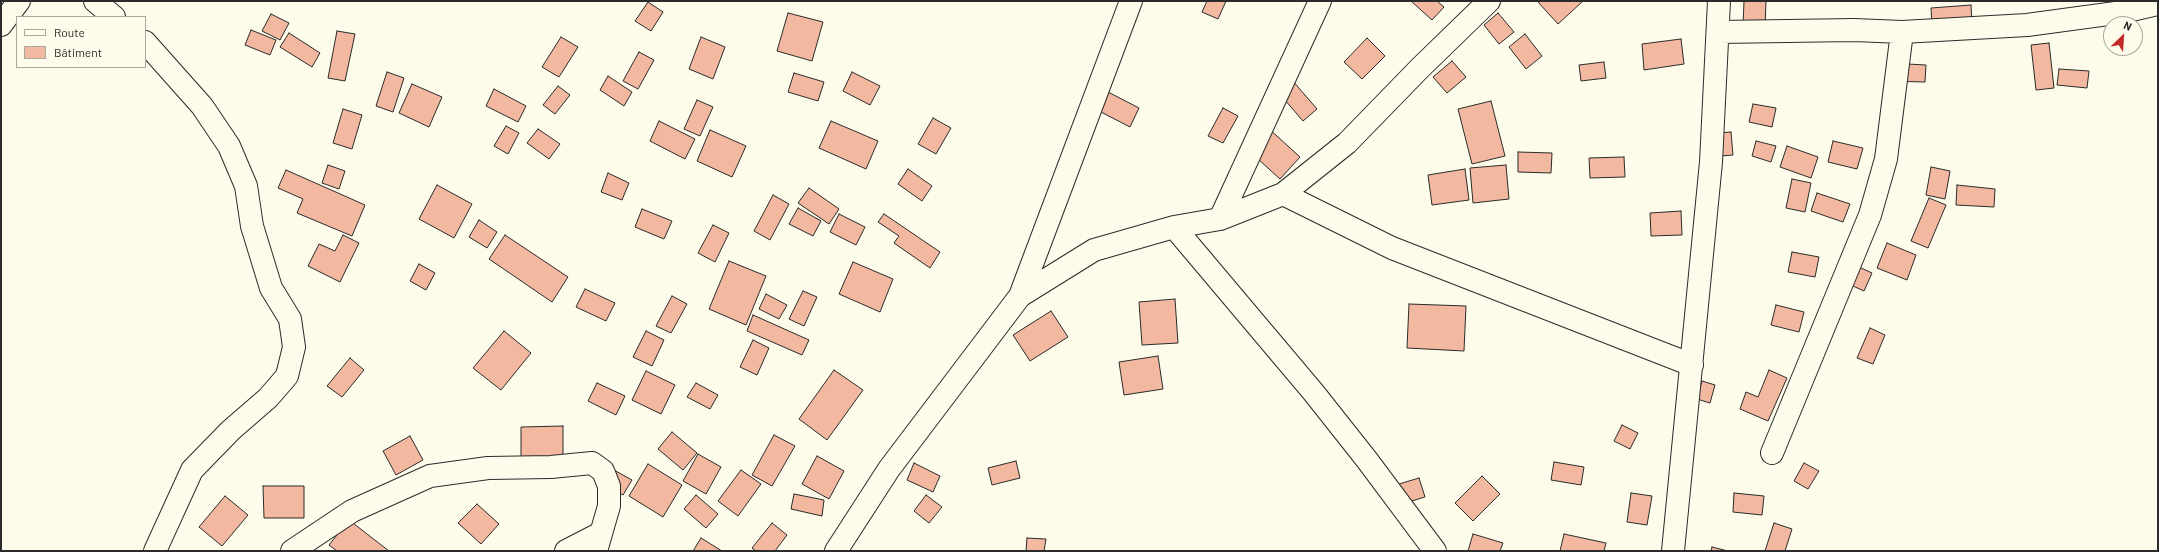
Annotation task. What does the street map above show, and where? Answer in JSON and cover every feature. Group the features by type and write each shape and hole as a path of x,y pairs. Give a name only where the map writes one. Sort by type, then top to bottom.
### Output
{"street":[{"path":"1,26 20,1"},
{"path":"95,1 113,16"},
{"path":"836,551 889,469 1020,296 1131,1"},
{"path":"1220,219 1320,1"},
{"path":"1020,296 1094,250 1174,227 1220,219 1283,194 1348,143 1420,68 1489,1"},
{"path":"1673,551 1711,162 1719,32 1719,1"},
{"path":"1719,32 1854,30 1902,32 2026,26 2123,12 2158,4"},
{"path":"1772,453 1870,215 1886,159 1902,32"},
{"path":"146,43 202,106 229,146 246,186 252,226 271,288 290,319 294,347 287,376 268,398 231,430 192,470 155,551"},
{"path":"1283,194 1392,248 1692,365"},
{"path":"1174,227 1314,393 1367,460 1435,551"},
{"path":"292,551 352,511 430,476 488,468 550,467 592,463 602,471 609,486 609,506 598,542 566,551"}],"building":[{"path":"1207,1 1226,1 1218,19 1202,12"},
{"path":"1411,1 1437,1 1444,7 1432,20"},
{"path":"1537,1 1583,1 1558,24"},
{"path":"1744,1 1766,1 1765,27 1743,26"},
{"path":"648,2 663,12 651,31 635,21"},
{"path":"1971,5 1972,22 1932,25 1931,8"},
{"path":"788,13 823,22 812,61 777,51"},
{"path":"1498,13 1514,32 1499,44 1484,25"},
{"path":"271,14 289,23 280,40 262,31"},
{"path":"251,30 276,40 270,55 245,45"},
{"path":"337,31 355,34 345,81 328,78"},
{"path":"289,33 320,53 312,67 280,47"},
{"path":"1525,34 1542,56 1526,69 1509,47"},
{"path":"561,37 578,47 559,77 542,67"},
{"path":"701,37 725,47 713,79 689,69"},
{"path":"1367,38 1385,56 1362,79 1344,62"},
{"path":"1681,39 1684,64 1644,70 1642,44"},
{"path":"2049,43 2054,88 2036,90 2031,45"},
{"path":"639,52 654,60 638,89 623,81"},
{"path":"1452,61 1466,77 1447,93 1433,77"},
{"path":"1604,62 1606,78 1581,81 1579,65"},
{"path":"1889,63 1926,65 1925,82 1888,81"},
{"path":"2059,69 2089,71 2087,88 2057,85"},
{"path":"387,72 404,78 393,112 376,106"},
{"path":"852,72 880,86 870,105 843,91"},
{"path":"794,73 824,82 818,101 788,92"},
{"path":"608,76 632,92 624,106 600,90"},
{"path":"1292,80 1317,109 1303,121 1278,92"},
{"path":"412,84 442,97 429,127 399,113"},
{"path":"558,86 570,95 555,114 543,105"},
{"path":"494,89 526,106 518,122 486,106"},
{"path":"1108,92 1139,108 1130,127 1099,111"},
{"path":"697,100 713,107 700,136 684,129"},
{"path":"1491,101 1505,156 1472,164 1458,109"},
{"path":"1753,104 1776,108 1772,127 1749,122"},
{"path":"1223,108 1238,116 1223,143 1208,136"},
{"path":"343,109 362,115 352,149 333,143"},
{"path":"933,118 951,128 936,154 918,144"},
{"path":"659,121 695,139 685,159 650,141"},
{"path":"831,121 878,141 866,169 819,148"},
{"path":"506,126 519,133 508,154 494,146"},
{"path":"1267,127 1300,157 1280,179 1247,149"},
{"path":"538,129 560,144 549,159 527,143"},
{"path":"710,130 746,146 732,177 697,161"},
{"path":"1731,132 1733,155 1707,157 1705,134"},
{"path":"1756,141 1776,146 1771,162 1752,156"},
{"path":"1833,141 1863,148 1857,169 1828,162"},
{"path":"1787,146 1818,157 1811,178 1780,167"},
{"path":"1518,152 1552,153 1551,173 1518,172"},
{"path":"1624,157 1625,177 1590,178 1589,158"},
{"path":"328,165 345,171 339,189 322,183"},
{"path":"1506,165 1509,199 1473,203 1470,168"},
{"path":"1931,167 1950,171 1945,199 1926,195"},
{"path":"908,169 932,186 922,201 898,184"},
{"path":"1465,169 1469,200 1432,205 1428,175"},
{"path":"286,170 365,205 352,236 297,213 303,199 278,188"},
{"path":"608,173 629,183 622,200 601,192"},
{"path":"1792,179 1811,183 1805,212 1786,208"},
{"path":"437,185 472,204 454,238 419,219"},
{"path":"1957,185 1995,189 1994,207 1956,205"},
{"path":"809,188 839,209 829,224 798,203"},
{"path":"1817,193 1850,204 1843,222 1811,211"},
{"path":"773,195 789,204 770,240 754,231"},
{"path":"1929,198 1946,205 1928,248 1911,241"},
{"path":"798,208 821,221 813,236 789,224"},
{"path":"642,209 672,221 664,239 635,227"},
{"path":"1681,211 1682,235 1651,236 1650,213"},
{"path":"839,214 865,227 856,245 830,232"},
{"path":"884,214 940,252 930,268 894,243 899,236 878,222"},
{"path":"479,220 497,232 487,248 469,237"},
{"path":"713,225 729,233 715,262 698,253"},
{"path":"343,235 359,243 340,282 308,266 319,244 335,251"},
{"path":"505,235 568,277 552,302 489,259"},
{"path":"1887,243 1916,255 1907,280 1877,268"},
{"path":"1792,252 1819,257 1815,277 1788,272"},
{"path":"729,261 766,276 746,325 709,309"},
{"path":"853,262 893,279 880,312 839,294"},
{"path":"1848,262 1872,273 1864,291 1840,280"},
{"path":"419,264 435,273 426,290 410,281"},
{"path":"585,289 615,303 606,321 576,307"},
{"path":"803,291 817,297 804,326 789,319"},
{"path":"766,294 787,305 779,319 759,309"},
{"path":"672,296 687,304 671,333 656,326"},
{"path":"1175,299 1178,343 1142,345 1139,302"},
{"path":"1409,304 1466,306 1464,351 1407,348"},
{"path":"1776,305 1804,312 1799,332 1771,325"},
{"path":"1051,311 1068,337 1030,361 1013,335"},
{"path":"753,315 809,340 802,355 747,331"},
{"path":"1870,328 1885,335 1873,364 1857,358"},
{"path":"504,331 531,353 501,390 473,368"},
{"path":"646,331 664,340 652,366 633,357"},
{"path":"753,340 769,348 757,375 740,367"},
{"path":"1158,356 1163,389 1124,395 1119,362"},
{"path":"350,358 364,370 342,397 327,386"},
{"path":"834,370 863,390 827,440 799,419"},
{"path":"1769,370 1787,378 1768,421 1740,409 1746,392 1758,397"},
{"path":"646,371 675,385 661,414 632,400"},
{"path":"1702,381 1715,385 1710,403 1697,399"},
{"path":"597,383 625,396 616,415 588,401"},
{"path":"696,383 718,395 710,409 687,397"},
{"path":"1622,425 1638,433 1630,449 1614,441"},
{"path":"563,426 563,461 521,462 521,427"},
{"path":"672,432 697,453 683,470 658,449"},
{"path":"774,435 795,446 772,486 752,475"},
{"path":"410,436 423,460 396,475 383,451"},
{"path":"698,454 721,467 706,494 683,481"},
{"path":"817,456 844,471 829,499 802,484"},
{"path":"1016,461 1020,478 992,485 988,468"},
{"path":"1554,462 1584,467 1581,485 1551,480"},
{"path":"914,463 940,476 933,492 907,480"},
{"path":"1804,463 1819,471 1808,489 1794,481"},
{"path":"648,464 682,485 663,517 629,496"},
{"path":"612,469 632,480 623,495 603,484"},
{"path":"741,470 761,484 738,516 718,501"},
{"path":"1482,476 1500,494 1473,521 1455,503"},
{"path":"1419,478 1425,497 1392,507 1386,488"},
{"path":"263,486 304,486 304,518 264,518"},
{"path":"1631,493 1652,496 1647,525 1627,522"},
{"path":"1734,493 1764,496 1762,515 1733,512"},
{"path":"794,494 824,500 822,516 791,509"},
{"path":"696,495 718,514 706,528 684,509"},
{"path":"926,495 942,507 929,523 914,511"},
{"path":"225,496 248,515 222,546 199,527"},
{"path":"477,504 499,524 481,544 458,523"},
{"path":"349,520 389,551 337,551 329,545"},
{"path":"772,523 787,535 775,551 756,551 752,548"},
{"path":"1774,523 1792,529 1785,551 1765,551"},
{"path":"1473,534 1503,543 1500,551 1468,551"},
{"path":"1564,534 1606,543 1604,551 1560,551"},
{"path":"701,538 722,551 693,551"},
{"path":"1027,538 1046,539 1044,551 1026,551"},
{"path":"1712,547 1728,551 1711,551"}]}
